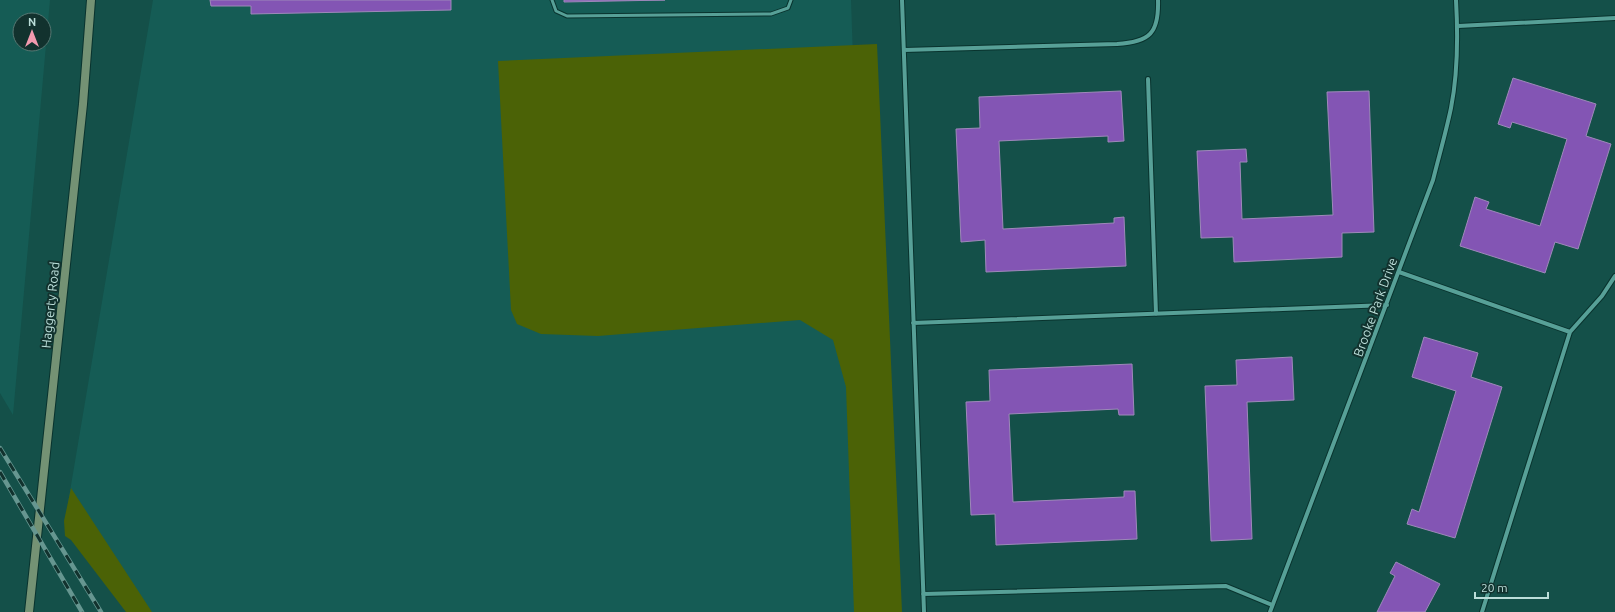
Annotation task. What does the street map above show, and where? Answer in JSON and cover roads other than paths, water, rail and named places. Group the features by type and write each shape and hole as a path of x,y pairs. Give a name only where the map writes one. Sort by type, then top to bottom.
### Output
{"main road":[{"name":"Haggerty Road","path":"29,612 83,112 91,0"}],"street":[{"path":"902,0 924,612"},
{"path":"904,50 1117,44 1135,42 1145,38 1153,30 1158,20 1158,0"},
{"name":"Brooke Park Drive","path":"1270,612 1434,180 1451,107 1458,26 1456,0"},
{"path":"1458,26 1615,18"},
{"path":"1148,79 1156,314"},
{"path":"1399,272 1570,332"},
{"path":"1482,612 1570,332 1602,296 1615,276"},
{"path":"913,323 1387,305"},
{"path":"923,594 1226,586 1272,605"}],"lane":[{"path":"552,0 556,11 567,16 771,14 788,8 791,0"}],"railway":[{"path":"0,448 101,612"},
{"path":"0,472 82,612"}]}
